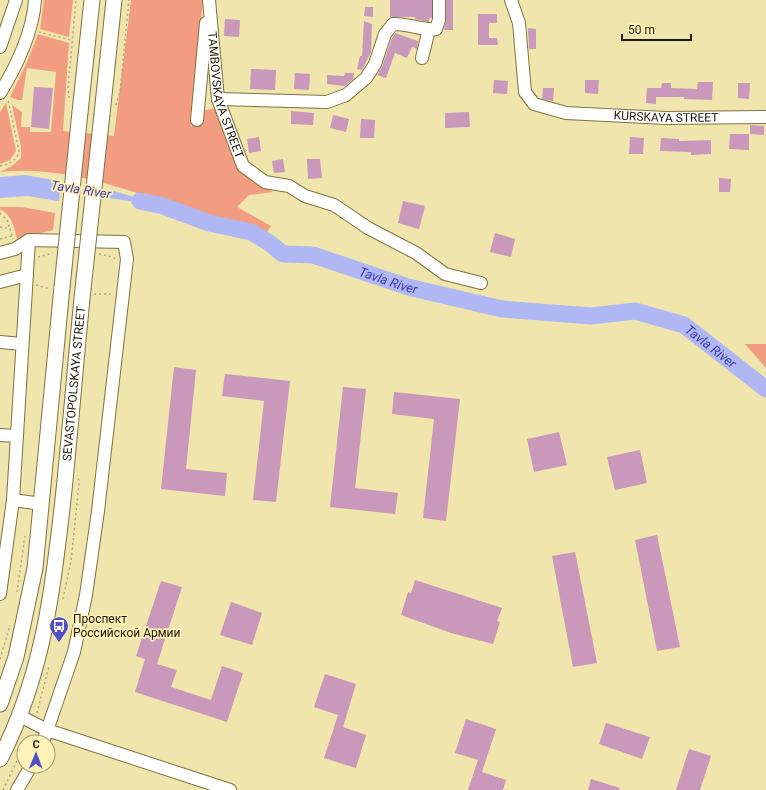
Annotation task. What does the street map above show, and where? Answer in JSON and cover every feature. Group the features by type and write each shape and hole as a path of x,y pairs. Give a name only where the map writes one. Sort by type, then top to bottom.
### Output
{"main road":[{"name":"SEVASTOPOLSKAYA STREET","path":"0,704 16,657 27,614 35,568 42,504 57,289 80,112 92,0"},
{"name":"SEVASTOPOLSKAYA STREET","path":"0,759 20,716 48,618 88,291 108,112 114,0"}],"street":[{"path":"0,47 16,0"},
{"path":"2,89 27,36 35,0"},
{"path":"197,120 209,0"},
{"name":"TAMBOVSKAYA STREET","path":"209,0 218,99 243,166 265,182 289,186 305,196 334,205 368,228 416,253 445,274 481,283"},
{"path":"218,99 327,102 346,95 366,78 375,64 386,34 393,24 403,23 429,29 436,29 439,20 438,0"},
{"name":"KURSKAYA STREET","path":"511,0 519,23 525,92 534,104 566,113 666,118 766,117"},
{"path":"422,58 429,29"},
{"path":"0,594 4,534 13,500 22,344 30,279 29,240"},
{"path":"0,253 15,249 29,240 124,242 127,259 98,511 87,587 74,652 46,734"},
{"path":"0,282 30,279"},
{"path":"0,342 22,344"},
{"path":"0,435 17,436"},
{"path":"13,500 42,504"},
{"path":"20,716 47,730 230,790"},
{"path":"17,790 26,774"}],"path":[{"path":"69,100 68,88 71,40 76,0"},
{"path":"108,112 120,91 129,0"},
{"path":"36,30 71,40"},
{"path":"0,166 13,161 18,155 19,150 2,89"},
{"path":"0,213 7,220 10,230"},
{"path":"0,239 12,236"},
{"path":"30,279 57,289"},
{"path":"88,291 113,294"},
{"path":"3,790 16,763"}],"shaded area":[{"path":"44,0 73,0 69,37 40,29"},
{"path":"131,0 203,0 191,127 202,111 217,108 244,173 273,192 249,195 237,207 271,226 267,232 218,220 128,190 77,177 52,172 0,172 12,166 21,158 21,147 12,105 22,112 21,127 30,127 30,132 51,132 56,72 27,68 22,100 10,97 27,62 38,34 69,43 63,131 114,136"},
{"path":"6,103 16,151 10,160 0,164 0,112"},
{"path":"0,207 22,207 55,213 53,230 17,239 10,218 0,209"},
{"path":"745,344 766,344 766,368"}],"water":[{"path":"25,175 114,191 163,206 109,198 57,201 28,196 0,198 0,177"}],"pier":[{"path":"61,179 105,187 104,201 59,202"}],"building":[{"path":"390,0 432,0 432,18 429,18 429,22 415,19 415,17 390,17"},
{"path":"446,0 453,0 453,30 444,30 446,20"},
{"path":"365,7 373,7 373,17 364,16"},
{"path":"478,14 497,14 497,23 489,23 489,38 497,38 498,45 478,45"},
{"path":"225,19 240,20 239,37 224,36"},
{"path":"364,21 372,24 371,52 362,70 357,69 360,56 362,56"},
{"path":"528,28 536,29 536,49 529,49"},
{"path":"395,33 418,41 417,49 412,47 407,58 395,53 386,78 377,75 382,67"},
{"path":"251,69 276,70 275,90 250,89"},
{"path":"295,73 310,74 309,90 294,89"},
{"path":"345,73 354,73 353,79 345,86 327,84 327,75 344,76"},
{"path":"494,80 508,81 507,94 493,93"},
{"path":"585,80 599,80 598,94 585,93"},
{"path":"698,82 713,82 712,100 684,99 684,97 656,97 656,104 646,103 647,88 661,88 662,83 671,83 671,88 697,89"},
{"path":"738,83 750,83 749,99 738,98"},
{"path":"34,87 53,88 49,129 31,127"},
{"path":"543,88 554,88 553,101 542,99"},
{"path":"291,111 314,113 313,125 291,124"},
{"path":"469,112 470,127 445,128 445,113"},
{"path":"333,115 349,119 346,132 330,128"},
{"path":"361,119 375,120 374,138 360,138"},
{"path":"750,125 764,126 764,135 750,134"},
{"path":"730,134 749,134 749,150 729,149"},
{"path":"259,137 261,151 249,153 247,139"},
{"path":"630,137 644,138 643,154 629,154"},
{"path":"661,138 679,139 679,141 711,140 711,154 691,155 691,152 660,151"},
{"path":"283,159 285,172 274,173 272,161"},
{"path":"307,159 320,159 322,178 308,179"},
{"path":"719,178 731,179 730,192 719,192"},
{"path":"403,201 425,206 419,229 398,223"},
{"path":"495,233 515,239 511,257 490,252"},
{"path":"174,367 196,370 186,469 227,473 225,496 161,489"},
{"path":"225,374 290,381 276,502 253,500 264,401 222,396"},
{"path":"343,387 366,389 355,488 398,493 395,514 330,507"},
{"path":"394,392 460,399 446,521 423,518 434,419 392,414"},
{"path":"559,432 567,465 534,472 527,439"},
{"path":"640,450 647,483 615,490 607,457"},
{"path":"657,535 680,647 657,651 635,540"},
{"path":"575,552 597,663 573,667 552,556"},
{"path":"415,580 502,608 497,621 500,622 493,644 451,633 401,615 408,592 411,593"},
{"path":"161,581 182,587 157,664 177,670 171,687 211,700 222,666 243,673 227,722 135,692 145,659 136,656"},
{"path":"231,602 262,613 252,645 220,635"},
{"path":"325,674 356,684 343,727 366,735 356,768 324,758 338,715 314,707"},
{"path":"466,719 496,729 482,772 506,780 503,790 468,790 478,760 455,753"},
{"path":"606,723 650,737 642,759 599,744"},
{"path":"689,749 711,756 700,790 676,790"},
{"path":"591,779 620,788 619,790 588,790"}],"waterway":[{"name":"Tavla River","path":"140,201 163,206 209,223 251,232 268,242 283,254 313,255 408,287 502,309 591,316 635,311 684,325 766,389"}],"place":[{"name":"Проспект Российской Армии","path":"59,643"}]}
